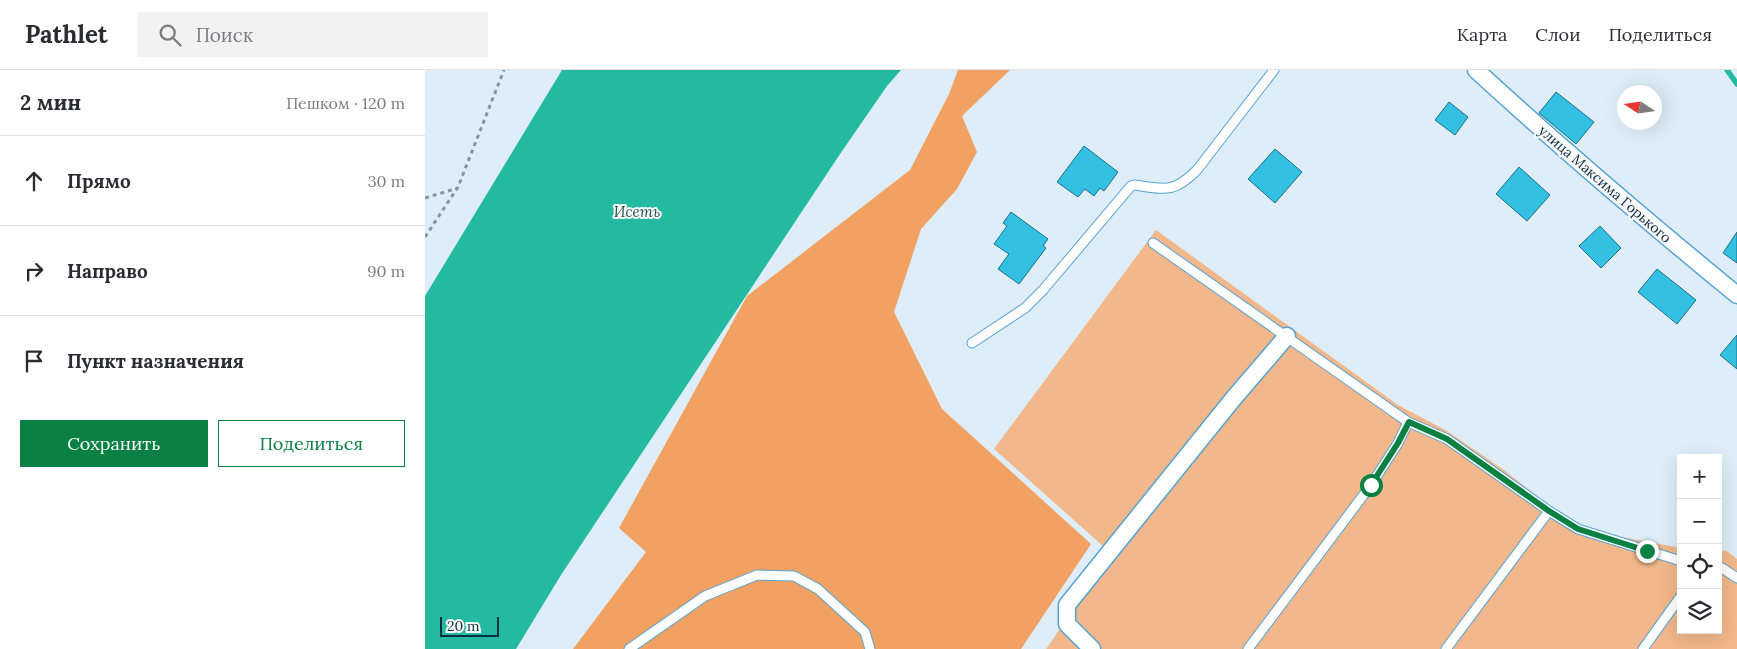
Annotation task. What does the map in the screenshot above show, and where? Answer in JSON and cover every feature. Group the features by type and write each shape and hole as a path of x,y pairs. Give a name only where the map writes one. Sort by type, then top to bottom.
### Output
{"street":[{"name":"улица Максима Горького","path":"1475,70 1621,200 1737,295"},
{"path":"1092,649 1067,624 1067,605 1233,399 1287,336"}],"lane":[{"path":"972,343 1025,308 1043,290 1131,186 1170,188 1184,183 1197,170 1274,70"},
{"path":"1153,242 1409,422 1447,439 1549,511 1578,529 1677,559"},
{"path":"1248,649 1371,485 1409,422"},
{"path":"1446,649 1549,511"},
{"path":"1722,568 1737,578"},
{"path":"629,649 705,596 757,575 794,576 818,589 865,632 870,649"},
{"path":"1643,649 1677,602"}],"path":[{"path":"425,237 458,187 504,70"},
{"path":"425,198 458,187"}],"shaded area":[{"path":"958,70 1010,70 962,116 977,152 957,189 921,229 894,312 942,409 1091,544 1021,649 573,649 646,552 619,528 747,296 910,170 949,94"},
{"path":"1156,230 1398,405 1447,431 1504,470 1578,529 1677,547 1677,634 1722,634 1722,550 1727,551 1737,559 1737,649 1046,649 1112,554 994,449"}],"water":[{"name":"Исеть","path":"562,70 901,70 887,86 840,154 561,575 516,649 425,649 425,296"}],"building":[{"path":"1556,92 1594,122 1576,144 1539,113"},
{"path":"1449,102 1468,117 1455,135 1435,120"},
{"path":"1084,146 1118,172 1104,191 1100,188 1094,196 1085,189 1078,197 1057,182"},
{"path":"1275,149 1302,172 1275,203 1248,179"},
{"path":"1519,167 1550,195 1527,221 1496,194"},
{"path":"1011,212 1048,239 1043,246 1046,248 1019,284 998,269 1009,254 994,244 1007,226 1003,223"},
{"path":"1600,226 1621,248 1601,268 1579,246"},
{"path":"1737,232 1737,263 1723,253"},
{"path":"1657,269 1696,300 1677,324 1638,292"},
{"path":"1737,335 1737,369 1720,355"}],"waterway":[{"path":"1727,70 1737,84"}],"route":[{"path":"1371,485 1409,422 1447,439 1549,511 1578,529 1647,551"}]}
